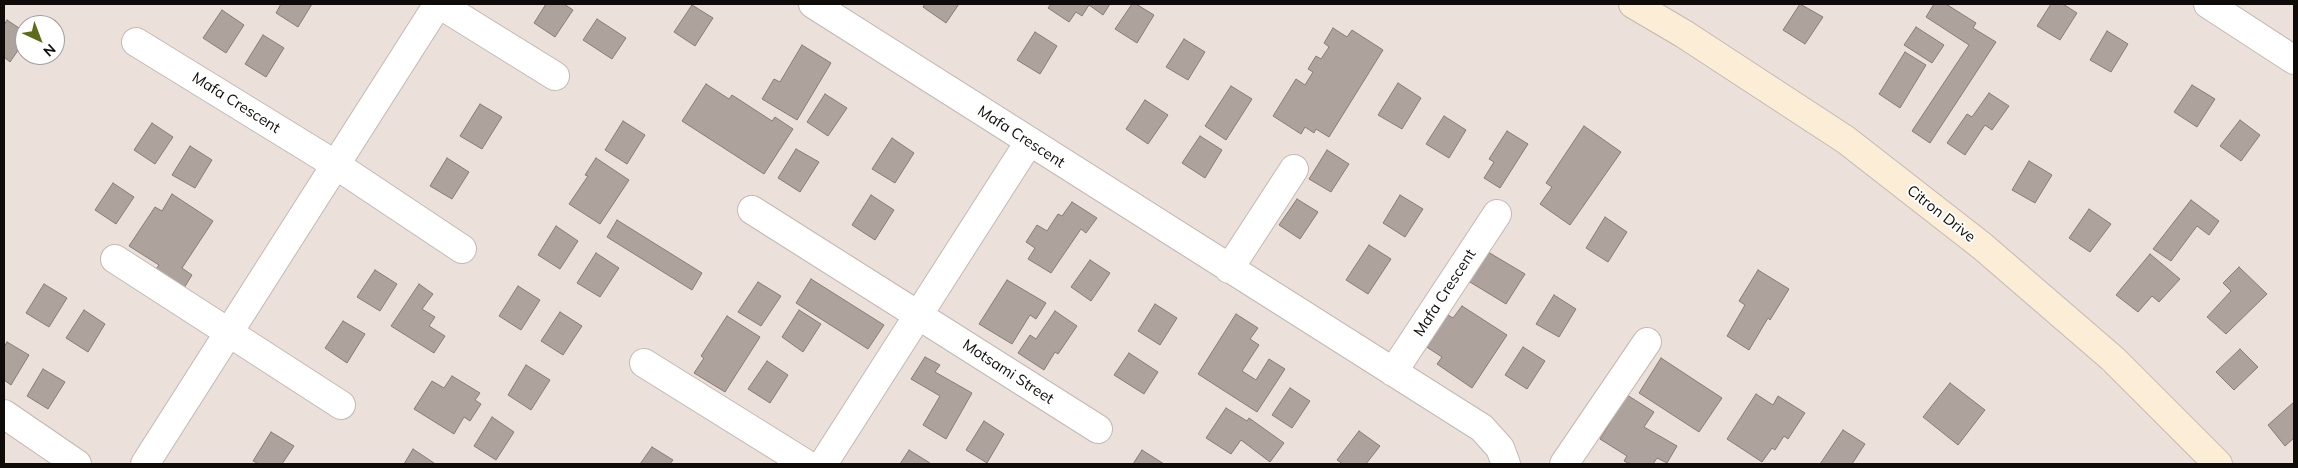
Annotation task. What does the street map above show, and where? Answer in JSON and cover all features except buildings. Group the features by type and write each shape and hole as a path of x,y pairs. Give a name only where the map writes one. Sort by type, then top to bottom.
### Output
{"street":[{"path":"145,464 439,4 555,76"},
{"name":"Mafa Crescent","path":"813,4 1482,428 1500,448 1506,464"},
{"name":"Citron Drive","path":"1633,4 1684,34 1846,140 1982,246 2113,360 2218,464"},
{"path":"2208,4 2294,60"},
{"name":"Mafa Crescent","path":"136,42 336,165 462,249"},
{"path":"824,464 1029,142"},
{"path":"1229,269 1294,169"},
{"name":"Motsami Street","path":"752,210 1098,430"},
{"name":"Mafa Crescent","path":"1393,372 1497,214"},
{"path":"115,259 341,405"},
{"path":"1564,464 1647,342"},
{"path":"644,363 806,464"},
{"path":"4,414 78,464"}]}
